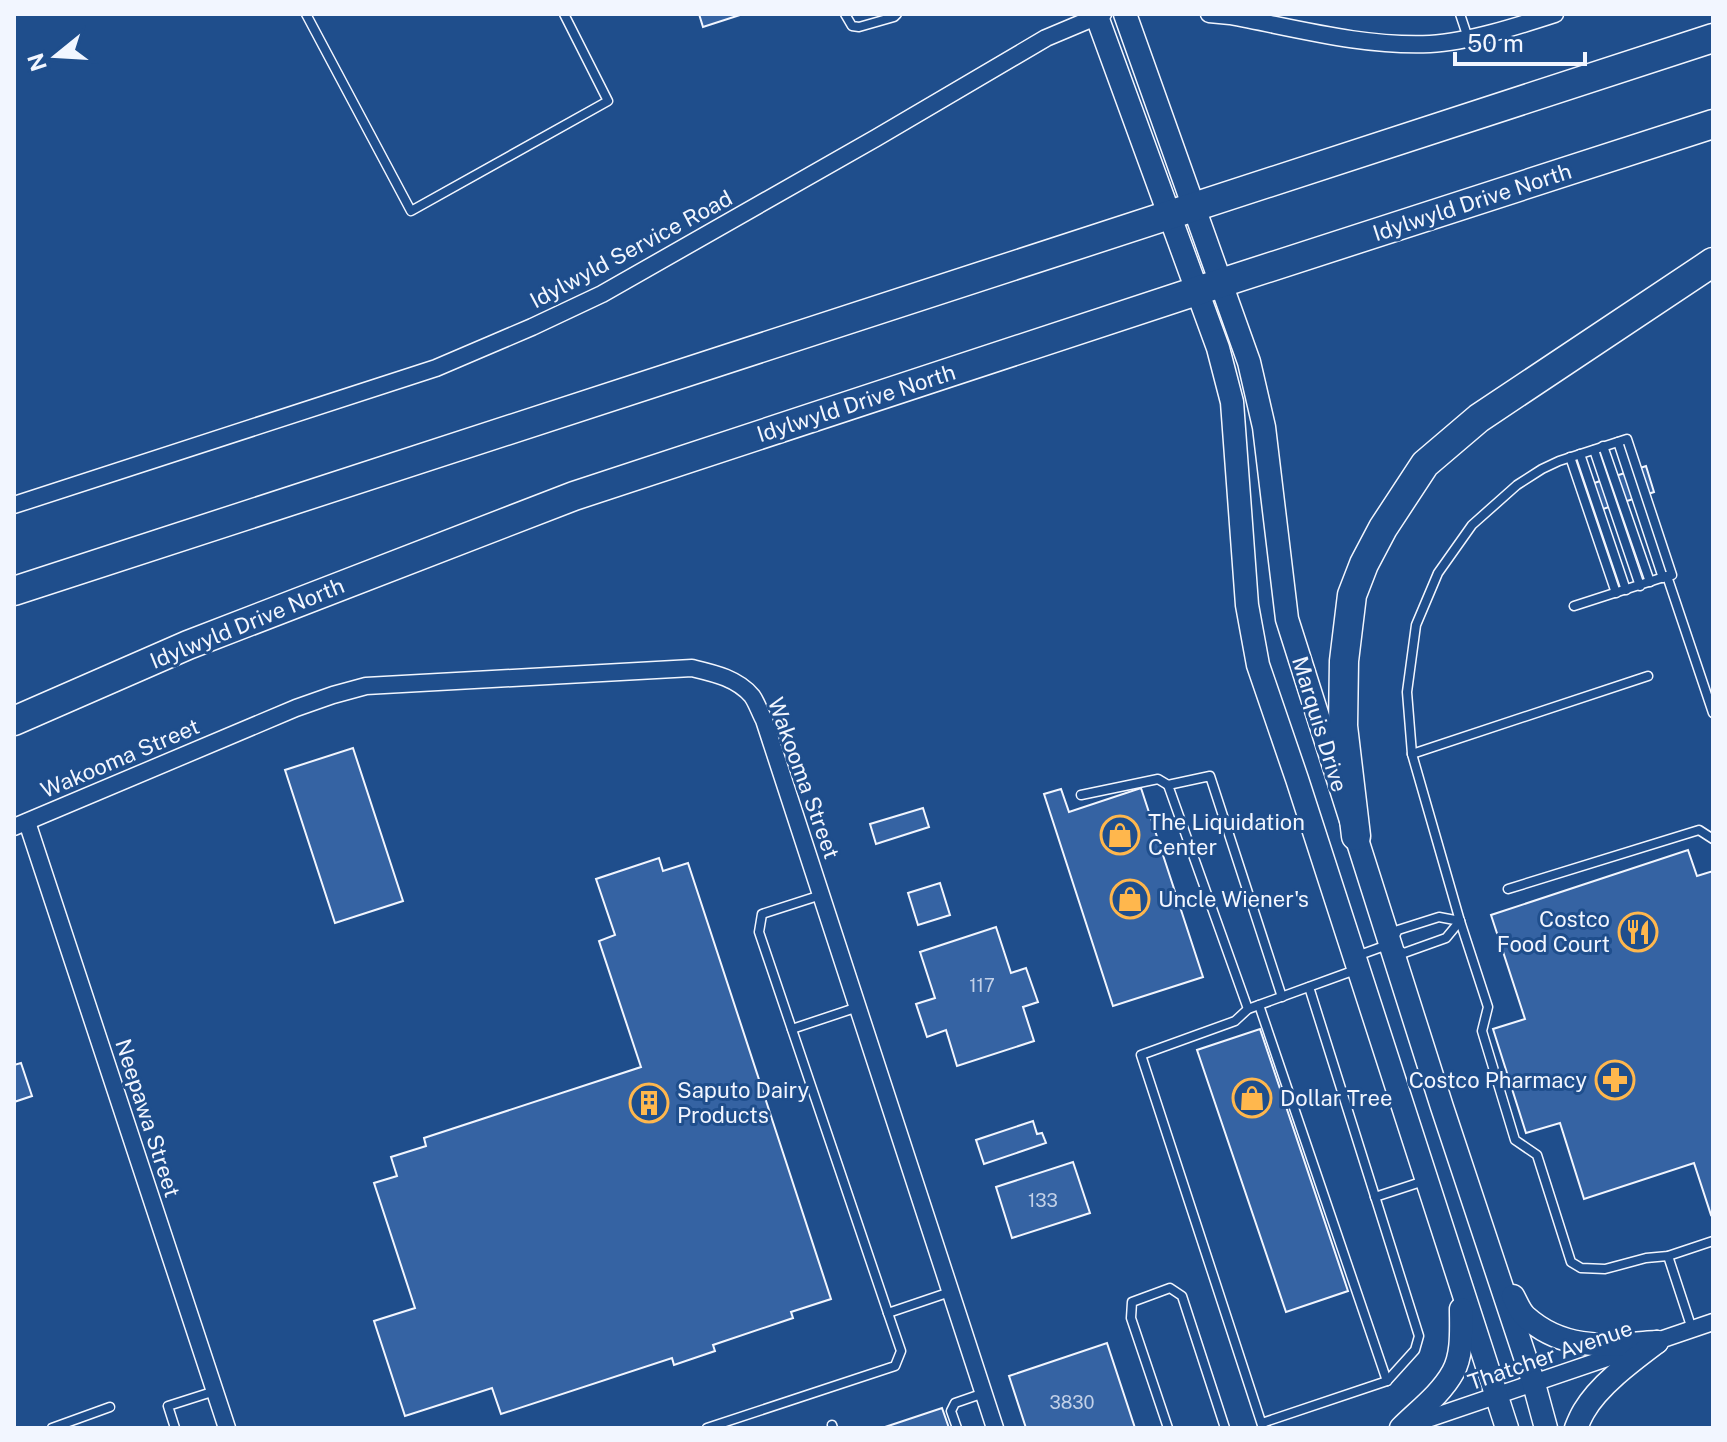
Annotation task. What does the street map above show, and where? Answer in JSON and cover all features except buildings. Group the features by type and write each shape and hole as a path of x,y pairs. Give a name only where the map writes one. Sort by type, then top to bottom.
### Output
{"highway":[{"path":"14,591 1713,38"},
{"name":"Idylwyld Drive North","path":"14,721 188,645 574,496 1713,124"},
{"path":"1356,836 1343,726 1344,661 1352,595 1383,528 1425,464 1479,418 1713,262"}],"main road":[{"name":"Marquis Drive","path":"1125,14 1183,211 1209,287 1232,402 1247,605 1258,665 1507,1428"},
{"name":"Marquis Drive","path":"1098,15 1183,211"},
{"name":"Marquis Drive","path":"1209,287 1249,362 1264,427 1287,619 1546,1428"},
{"path":"1494,1264 1524,1316 1564,1340 1586,1345 1657,1342"},
{"path":"1401,1428 1454,1371 1462,1337 1461,1288"},
{"path":"1576,1428 1584,1410 1601,1390 1657,1342"}],"street":[{"path":"1209,14 1359,40 1431,44 1468,38 1555,14"},
{"name":"Idylwyld Service Road","path":"14,505 436,368 532,327 602,294 1033,45 1098,15"},
{"name":"Wakooma Street","path":"21,824 296,708 366,686 692,668 733,680 752,696 764,720 995,1428"},
{"name":"Neepawa Street","path":"21,824 227,1428"},
{"name":"Thatcher Avenue","path":"1401,1428 1713,1322"}],"lane":[{"path":"306,14 411,211 608,101 564,14"},
{"path":"845,14 852,26 859,27 897,14"},
{"path":"1460,14 1468,38"},
{"path":"1713,713 1618,442 1542,469 1517,485 1472,525 1438,573 1416,625 1407,692 1412,754 1488,1007 1482,1031 1515,1140 1537,1155 1571,1262 1581,1268 1605,1269 1646,1258 1668,1256 1713,1241"},
{"path":"1599,448 1650,582"},
{"path":"1599,448 1640,586"},
{"path":"1580,454 1621,591"},
{"path":"1570,457 1621,591"},
{"path":"1574,606 1665,577"},
{"path":"1412,754 1648,676"},
{"path":"1168,785 1210,776 1282,997"},
{"path":"1081,795 1158,779 1168,785 1248,1009"},
{"path":"1508,889 1699,830 1713,839"},
{"path":"707,1428 895,1366 901,1351 759,932 762,914 822,895"},
{"path":"1309,987 1419,1336 1415,1350 1387,1381 1262,1425 1141,1055 1235,1021 1248,1009 1309,987 1390,944 1398,930 1439,917 1460,921"},
{"path":"1390,944 1404,953 1446,938 1460,921"},
{"path":"1259,1005 1387,1381"},
{"path":"792,1029 858,1007"},
{"path":"1375,1197 1426,1181"},
{"path":"1668,1256 1692,1329"},
{"path":"1168,1428 1131,1318 1132,1302 1170,1288 1182,1296 1225,1428"},
{"path":"888,1313 951,1292"},
{"path":"175,1428 168,1406 215,1391"},
{"path":"957,1428 951,1411 955,1403 984,1393"},
{"path":"52,1428 110,1407"}],"place":[{"name":"The Liquidation Center","path":"1120,835"},
{"name":"Uncle Wiener's","path":"1130,899"},
{"name":"Costco Food Court","path":"1638,932"},
{"name":"Costco Pharmacy","path":"1615,1080"},
{"name":"Dollar Tree","path":"1252,1098"},
{"name":"Saputo Dairy Products","path":"649,1103"}]}
